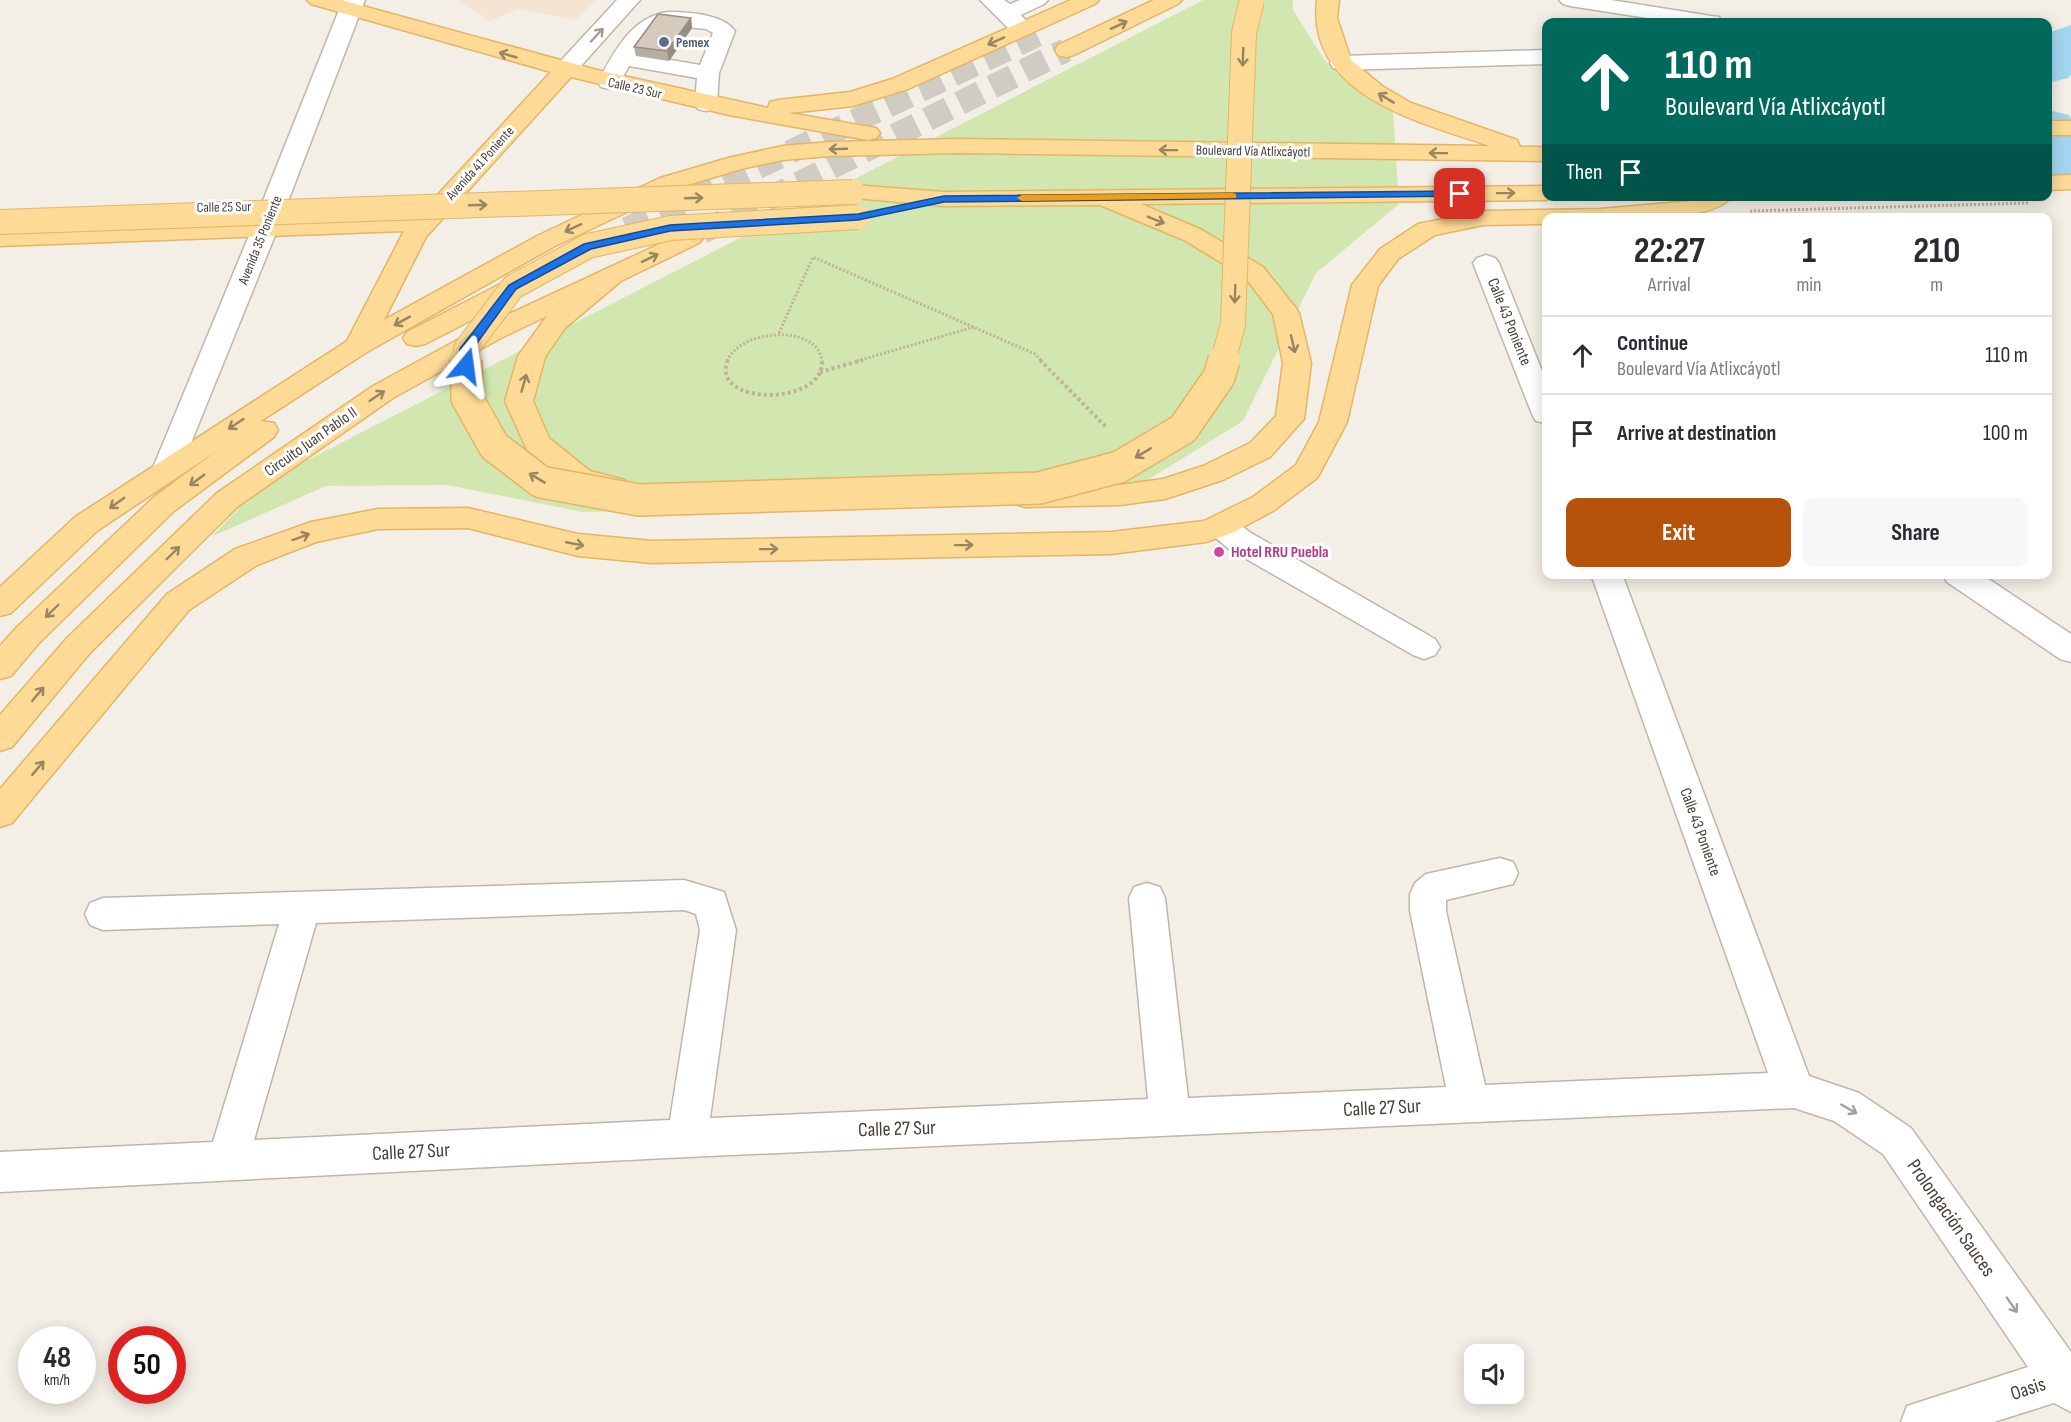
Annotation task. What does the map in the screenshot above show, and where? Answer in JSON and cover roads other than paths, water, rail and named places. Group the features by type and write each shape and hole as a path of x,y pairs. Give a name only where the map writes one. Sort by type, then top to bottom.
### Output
{"main road":[{"name":"Calle 23 Sur","path":"318,0 351,4 564,71 609,82 706,104 824,126 959,146"},
{"path":"744,111 853,99 900,84 1023,26 1088,0"},
{"path":"1023,26 1111,0"},
{"path":"1066,50 1171,0"},
{"path":"855,205 670,228 588,246 513,287 466,349 467,398 494,446 542,482 639,500 1039,488 1119,467 1183,429 1219,377 1233,324 1244,33 1252,0"},
{"path":"1328,0 1326,18 1341,63 1374,91 1402,108 1542,154"},
{"name":"Avenida 41 Poniente","path":"358,346 415,234 564,71"},
{"path":"2052,128 2071,128"},
{"path":"0,605 86,524 166,470 358,346 546,241 669,183 736,163 783,153 830,149 959,146"},
{"name":"Boulevard Vía Atlixcáyotl","path":"959,146 1542,154"},
{"path":"2052,189 2071,182"},
{"path":"0,222 855,205 944,199 1542,193"},
{"path":"610,278 556,322 532,356 519,401 537,443 580,478 682,503 1120,495 1165,489 1213,473 1260,450 1290,419 1297,363 1286,313 1254,272 1193,235 1102,197"},
{"name":"Calle 25 Sur","path":"0,238 270,217 447,199"},
{"path":"1636,213 1695,208 1714,201"},
{"name":"Calle 25 Sur","path":"0,212 270,217 425,223"},
{"path":"0,813 178,602 246,557 311,533 378,519 468,518 578,545 652,552 1111,543 1206,531 1221,526 1263,504 1307,471 1334,422 1365,285 1389,254 1427,229 1483,218 1542,217"},
{"name":"Circuito Juan Pablo II","path":"0,667 28,635 164,504 302,403 384,354 627,229"},
{"name":"Circuito Juan Pablo II","path":"0,738 78,646 227,500 383,392 492,332 610,278 690,238"}],"street":[{"name":"Avenida 41 Poniente","path":"564,71 629,0"},
{"path":"991,0 1023,26 1037,0"},
{"path":"1570,0 1685,18"},
{"name":"Avenida 35 Poniente","path":"166,470 270,217 351,4"},
{"path":"609,82 622,58 647,27 654,22 677,19 720,26 724,31 724,36 708,74 706,104"},
{"path":"1341,63 1542,57"},
{"path":"622,58 708,74"},
{"name":"Calle 43 Poniente","path":"1486,263 1542,404"},
{"path":"1221,526 1240,541 1424,647"},
{"name":"Calle 43 Poniente","path":"1608,579 1794,1090"},
{"path":"1965,579 2071,650"},
{"path":"1469,1104 1428,911 1428,894 1439,885 1500,873"},
{"path":"103,914 684,895 711,903 718,930 687,1138"},
{"path":"1147,898 1170,1118"},
{"path":"228,1161 302,908"},
{"name":"Calle 27 Sur","path":"0,1173 687,1138 1794,1090"},
{"name":"Prolongación Sauces","path":"1794,1090 1845,1106 1897,1141 2068,1382"},
{"name":"Oasis","path":"1923,1422 2068,1382"}],"waterway":[{"path":"2052,60 2058,52 2071,42"},
{"path":"2052,134 2071,163"}],"tunnel":[{"path":"627,229 1037,35"},
{"path":"702,232 1066,50"}],"place":[{"name":"Pemex","path":"664,42"},
{"name":"Hotel RRU Puebla","path":"1219,552"}]}
